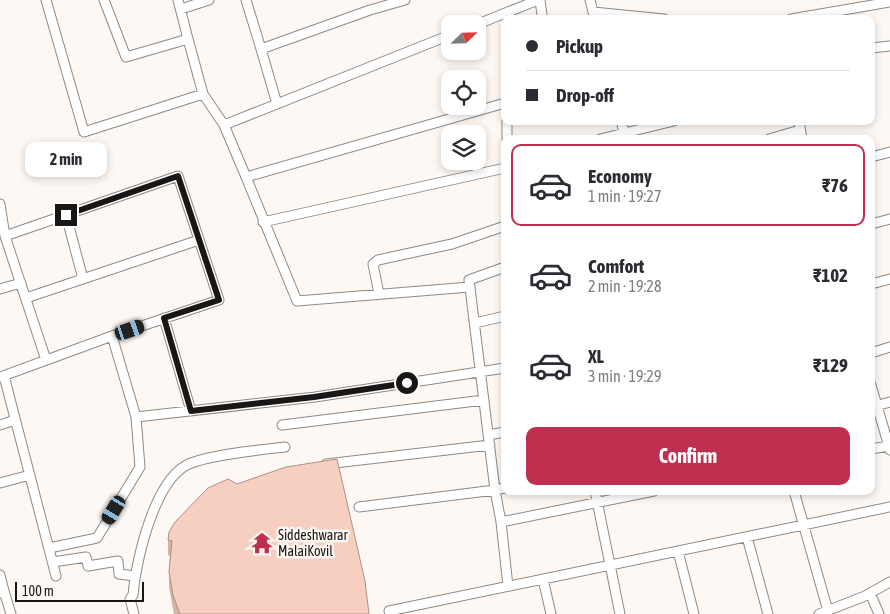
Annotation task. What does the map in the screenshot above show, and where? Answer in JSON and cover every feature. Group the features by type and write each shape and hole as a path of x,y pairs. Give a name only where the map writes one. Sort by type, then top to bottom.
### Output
{"street":[{"path":"46,0 84,132 203,94"},
{"path":"104,0 126,57 188,39"},
{"path":"210,0 179,5 203,94 224,125 297,301 470,287"},
{"path":"246,0 277,104"},
{"path":"261,49 370,10 405,0"},
{"path":"486,21 539,0 542,15"},
{"path":"590,0 594,15"},
{"path":"814,15 890,2"},
{"path":"224,125 441,39"},
{"path":"875,48 890,46"},
{"path":"246,176 501,103"},
{"path":"629,135 661,125"},
{"path":"783,135 800,130"},
{"path":"875,156 890,152"},
{"path":"264,222 501,169"},
{"path":"5,236 178,176 219,300 2,376 16,420 56,576"},
{"path":"0,204 5,236 46,360"},
{"path":"66,215 83,279"},
{"path":"875,223 890,219"},
{"path":"379,294 373,264 378,260 452,244 501,227"},
{"path":"26,298 199,240"},
{"path":"501,268 469,280 508,586"},
{"path":"875,283 890,279"},
{"path":"0,289 21,283"},
{"path":"475,323 501,317"},
{"path":"164,318 191,411"},
{"path":"49,548 97,538 140,467 136,418 112,336"},
{"path":"875,352 890,347"},
{"path":"136,418 314,397 501,369"},
{"path":"282,426 484,400"},
{"path":"875,406 890,402"},
{"path":"875,409 889,448 875,449"},
{"path":"0,424 16,420"},
{"path":"318,465 489,440 501,434"},
{"path":"134,614 130,599 133,595 139,553 162,494 176,472 191,463 250,451 285,447"},
{"path":"0,483 30,475"},
{"path":"359,507 501,489"},
{"path":"596,495 620,614"},
{"path":"501,522 635,495"},
{"path":"795,495 804,525 823,612 870,593 890,582"},
{"path":"389,611 890,508"},
{"path":"747,537 768,614"},
{"path":"678,551 694,614"},
{"path":"53,562 86,557 88,566 118,561 119,574 135,576"},
{"path":"0,575 2,592 11,614"},
{"path":"543,579 551,614"},
{"path":"870,593 880,614"}],"building":[{"name":"Siddeshwarar MalaiKovil","path":"337,459 365,581 369,614 180,614 173,595 169,572 172,541 168,540 169,532 175,522 208,488 228,479 237,484 286,467"}],"place":[{"name":"Siddeshwarar MalaiKovil","path":"262,543"}],"route":[{"path":"66,215 178,176 219,300 164,318 191,411 314,397 407,383"}]}
